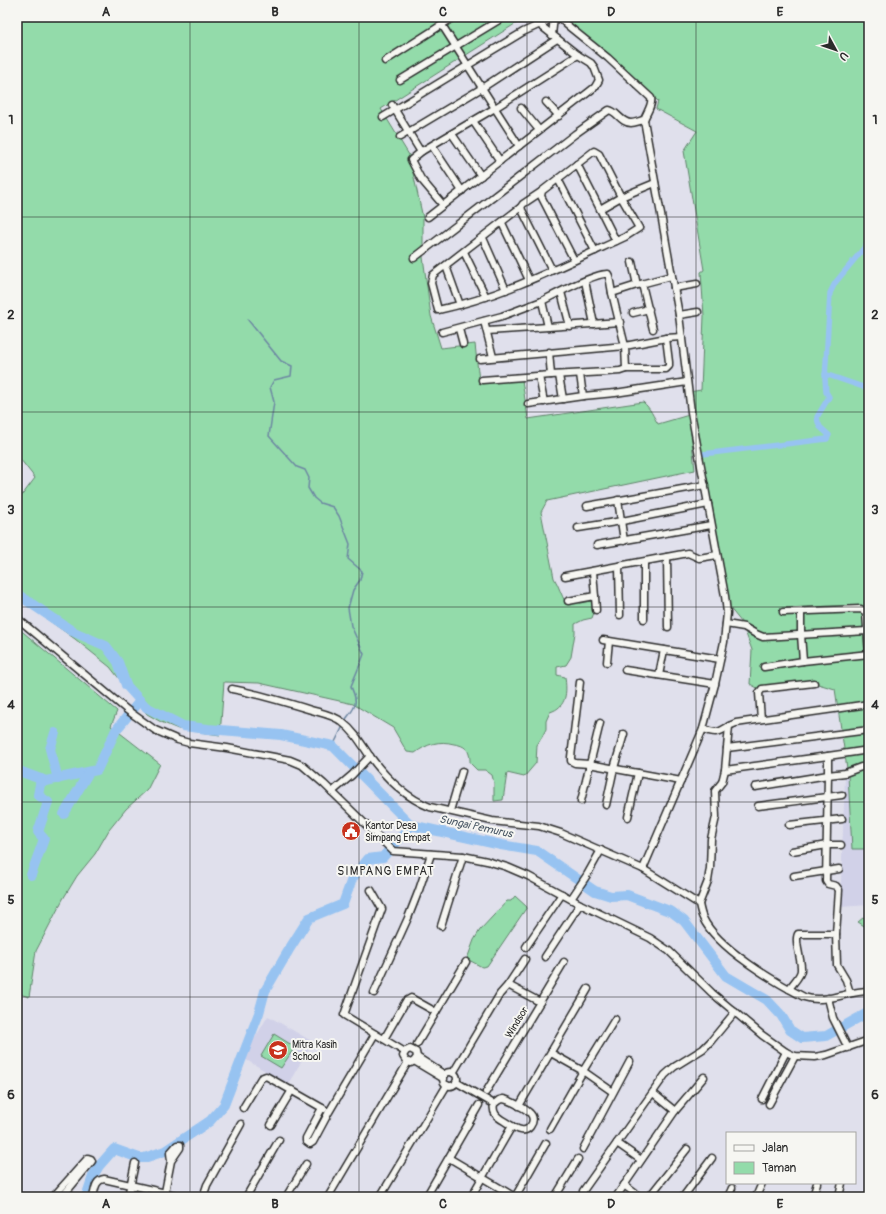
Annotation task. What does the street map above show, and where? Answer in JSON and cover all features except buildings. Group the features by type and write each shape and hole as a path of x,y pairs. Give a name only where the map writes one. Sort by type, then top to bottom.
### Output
{"street":[{"path":"385,61 454,17"},
{"path":"400,80 504,17"},
{"path":"428,217 598,84 598,75 591,63 578,55 530,17"},
{"path":"383,117 394,107 468,66 524,32 553,17"},
{"path":"552,35 553,17"},
{"path":"559,17 608,58 651,98 652,101 644,120 679,315 691,412 727,613 715,684 703,729 643,870"},
{"path":"442,25 518,146"},
{"path":"400,137 482,88 557,39"},
{"path":"443,205 421,179 411,160 422,151 495,108 578,55"},
{"path":"546,102 559,116"},
{"path":"394,107 408,132 419,149 422,151"},
{"path":"521,108 539,130"},
{"path":"414,258 608,110 612,110 628,122 632,123 644,120"},
{"path":"473,121 500,161"},
{"path":"452,134 480,176"},
{"path":"432,146 462,190"},
{"path":"594,151 597,152 639,228 595,251 506,290 460,305 438,310 431,283 434,275 502,223 523,204 577,164 594,151"},
{"path":"577,164 616,241"},
{"path":"558,179 595,251"},
{"path":"600,209 621,197 655,183"},
{"path":"541,192 541,196 574,260"},
{"path":"521,207 552,270"},
{"path":"502,223 529,280"},
{"path":"483,238 506,290"},
{"path":"464,252 486,297"},
{"path":"632,262 649,309 654,329"},
{"path":"446,266 460,305"},
{"path":"442,332 484,321 542,301 585,281 603,274 608,274 625,346 626,369"},
{"path":"612,293 671,276"},
{"path":"585,281 594,324"},
{"path":"674,288 697,284"},
{"path":"561,292 570,326"},
{"path":"542,301 548,327"},
{"path":"633,313 649,309"},
{"path":"679,315 698,312"},
{"path":"484,321 494,357"},
{"path":"487,332 620,322"},
{"path":"459,328 463,344"},
{"path":"480,359 625,346 666,338 682,337"},
{"path":"482,380 620,371 626,369 666,369 668,368 670,362 666,338"},
{"path":"549,352 551,375"},
{"path":"580,374 583,396"},
{"path":"559,375 563,399"},
{"path":"539,376 544,402"},
{"path":"528,404 687,382"},
{"path":"587,506 705,485"},
{"path":"618,500 624,541"},
{"path":"578,528 708,504"},
{"path":"597,545 711,525"},
{"path":"565,576 688,554 699,558 717,555"},
{"path":"667,557 668,627"},
{"path":"644,562 644,619"},
{"path":"618,566 620,615"},
{"path":"593,571 596,610"},
{"path":"568,601 595,596"},
{"path":"764,667 803,661 869,655 867,631 868,618 863,609 783,612"},
{"path":"801,612 803,661"},
{"path":"17,618 127,710 155,730 189,743 227,748 290,760 302,765 390,849 463,856 507,867 528,876 580,904 650,938 669,951 698,980 735,1012 786,1052 795,1056 815,1057 826,1055 869,1040"},
{"path":"726,624 744,627 763,637 867,631"},
{"path":"608,662 606,641 720,659"},
{"path":"659,675 664,650"},
{"path":"625,670 715,684"},
{"path":"580,682 570,759 576,763 614,768 681,781"},
{"path":"761,719 759,693 762,689 814,683"},
{"path":"232,689 335,717 356,736 387,778 410,798 421,804 492,821 545,828 601,850 643,870 699,904 704,919 729,949 770,978 810,999 828,998 856,992 869,991"},
{"path":"703,729 716,732 724,730 736,723 869,704"},
{"path":"581,801 600,723"},
{"path":"699,904 708,880 711,839 716,817 715,791 722,782 725,770 729,726"},
{"path":"727,748 869,730"},
{"path":"606,805 614,768 624,734"},
{"path":"725,770 869,750"},
{"path":"332,792 352,776 370,756"},
{"path":"828,756 827,883 838,886 839,890 836,934 837,965 846,980 850,994"},
{"path":"756,787 845,773 861,768 869,768"},
{"path":"450,811 462,771"},
{"path":"628,817 638,773"},
{"path":"758,806 842,795"},
{"path":"789,825 842,819"},
{"path":"792,851 827,845 841,845"},
{"path":"571,899 581,886 601,850"},
{"path":"374,993 408,918 431,854"},
{"path":"441,926 463,856"},
{"path":"794,876 839,869"},
{"path":"370,890 382,909 344,1015 405,1052"},
{"path":"526,948 562,894"},
{"path":"545,957 580,904"},
{"path":"789,989 801,970 797,940 798,934 836,934"},
{"path":"453,1073 500,994 508,985 525,959"},
{"path":"417,1044 466,962"},
{"name":"Windsor","path":"486,1092 564,962"},
{"path":"508,985 540,1002"},
{"path":"519,1106 588,989"},
{"path":"384,1039 406,1002 410,998 436,1012"},
{"path":"828,998 833,1018 848,1048"},
{"path":"583,1197 583,1191 665,1075 678,1064 703,1049 735,1012"},
{"path":"550,1129 582,1071 615,1019"},
{"path":"322,1108 306,1138 307,1143 310,1144 313,1142 375,1034"},
{"path":"328,1197 413,1060 416,1052 412,1049 405,1052 404,1058 413,1060 444,1077 444,1081 447,1085"},
{"path":"762,1099 786,1052"},
{"path":"551,1054 582,1071 613,1092"},
{"path":"769,1104 795,1056"},
{"path":"583,1149 630,1061"},
{"path":"444,1077 448,1073 453,1073"},
{"path":"453,1073 456,1076 456,1082"},
{"path":"243,1108 261,1078 268,1076 329,1112"},
{"path":"616,1197 675,1111 704,1077"},
{"path":"447,1085 454,1085 456,1082"},
{"path":"456,1082 494,1104"},
{"path":"380,1197 447,1085"},
{"path":"271,1125 292,1090"},
{"path":"653,1093 675,1111"},
{"path":"499,1100 507,1100 530,1112 533,1121 530,1128 520,1130 497,1117 493,1108 494,1104 499,1100"},
{"path":"426,1197 479,1105"},
{"path":"203,1197 207,1185 241,1124"},
{"path":"471,1197 512,1126"},
{"path":"246,1197 279,1140"},
{"path":"449,1158 515,1197 546,1143"},
{"path":"617,1143 641,1160"},
{"path":"649,1197 687,1149"},
{"path":"53,1197 63,1192 92,1161 90,1159 88,1158 63,1192"},
{"path":"683,1197 712,1158"},
{"path":"555,1197 578,1160"},
{"path":"164,1195 171,1161"},
{"path":"128,1197 135,1163"},
{"path":"286,1197 306,1164"},
{"path":"93,1197 97,1182 104,1179 164,1195 183,1197"},
{"path":"624,1184 640,1197"},
{"path":"756,1197 762,1184"},
{"path":"813,1197 817,1184"},
{"path":"839,1197 842,1184"},
{"path":"728,1197 732,1188"}],"shaded area":[{"path":"861,768 869,769 869,905 840,907 845,777"},
{"name":"Mitra Kasih School","path":"268,1016 313,1042 288,1084 243,1058"}],"green space":[{"path":"17,17 526,17 381,109 409,155 423,218 423,257 431,316 441,348 475,344 479,381 522,380 528,419 643,402 650,410 658,424 689,415 695,470 547,501 541,512 554,578 566,603 585,600 594,602 595,610 592,618 575,624 571,657 566,665 557,667 557,675 565,677 565,698 560,707 550,712 546,721 546,729 537,745 536,763 524,777 507,773 503,800 494,801 494,783 492,775 485,770 477,770 470,763 470,756 467,750 463,747 443,742 429,745 415,753 407,752 393,728 353,704 259,683 224,682 220,735 178,729 161,722 147,714 110,667 75,639 17,598 17,502 35,478 17,455"},
{"path":"563,17 869,17 869,849 852,849 848,775 835,689 811,682 761,690 750,684 752,650 742,623 729,607 689,392 701,390 704,316 701,272 704,270 684,151 697,131 656,109 658,101"},
{"path":"17,627 117,711 111,726 160,764 147,790 126,809 109,830 95,854 77,876 63,899 36,951 29,997 17,993"},
{"path":"515,896 527,907 487,966 482,967 467,959 474,940 480,930 507,901 511,901"},
{"path":"869,913 869,929 858,922"},
{"path":"274,1034 295,1047 281,1068 261,1056"}],"waterway":[{"path":"703,454 827,439 829,435 820,427 817,417 829,397 826,392 825,379 830,293 835,283 869,242"},
{"path":"248,320 281,361 292,366 291,376 274,380 270,387 274,402 269,436 297,467 305,470 309,478 308,488 314,498 320,503 333,507 339,516 350,544 348,559 362,571 360,580 353,590 348,608 351,626 364,654 351,686 355,697 355,705 344,722"},
{"path":"825,374 869,389"},
{"name":"Sungai Pemurus","path":"17,594 72,631 106,646 118,662 126,685 146,707 183,726 281,735 333,746 411,825 501,845 537,851 595,891 611,896 627,895 672,912 684,921 726,976 767,1000 781,1015 790,1030 802,1038 826,1036 869,1012"},
{"path":"17,771 46,781 97,770 116,730 140,701"},
{"path":"333,746 343,726"},
{"path":"55,733 50,749 58,779"},
{"path":"64,814 89,772"},
{"path":"31,875 44,839 38,832 48,802 38,795 41,779"},
{"path":"86,1197 93,1176 99,1166 114,1149 139,1158 144,1158 165,1151 210,1121 224,1105 259,1013 265,991 309,918 343,904 352,879 368,859 383,857 405,834 411,825"}],"place":[{"name":"Kantor Desa Simpang Empat","path":"351,831"},
{"name":"Mitra Kasih School","path":"278,1050"}],"district":[{"name":"SIMPANG EMPAT","path":"386,871"}]}
